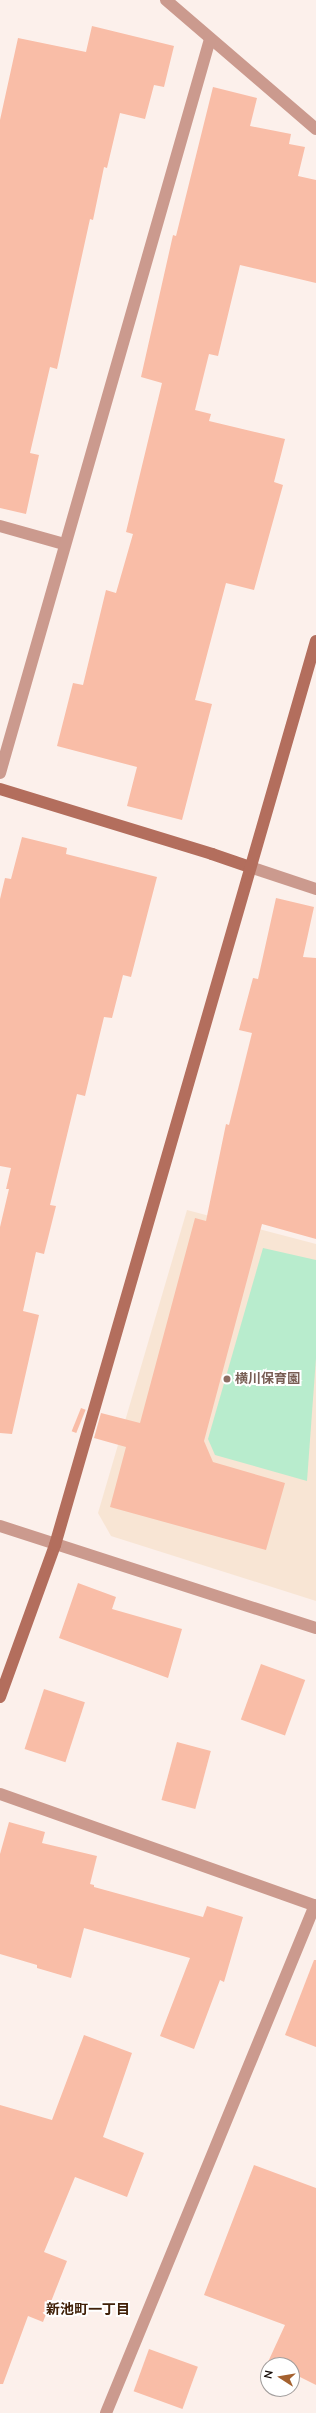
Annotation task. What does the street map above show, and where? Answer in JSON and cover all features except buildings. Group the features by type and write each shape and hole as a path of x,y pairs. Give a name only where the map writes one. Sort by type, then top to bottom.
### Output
{"street":[{"path":"166,0 316,129"},
{"path":"0,773 64,544 210,39"},
{"path":"0,526 64,544"},
{"path":"0,1697 55,1545 316,641"},
{"path":"0,789 212,854 316,889"},
{"path":"0,1526 316,1628"},
{"path":"0,1794 315,1906 106,2413"}],"shaded area":[{"name":"横川保育園","path":"187,1210 316,1244 316,1601 111,1536 98,1513"}],"green space":[{"path":"263,1248 316,1260 316,1358 307,1481 215,1455 208,1439"}],"place":[{"name":"横川保育園","path":"227,1379"}],"district":[{"name":"新池町一丁目","path":"88,2310"}]}
